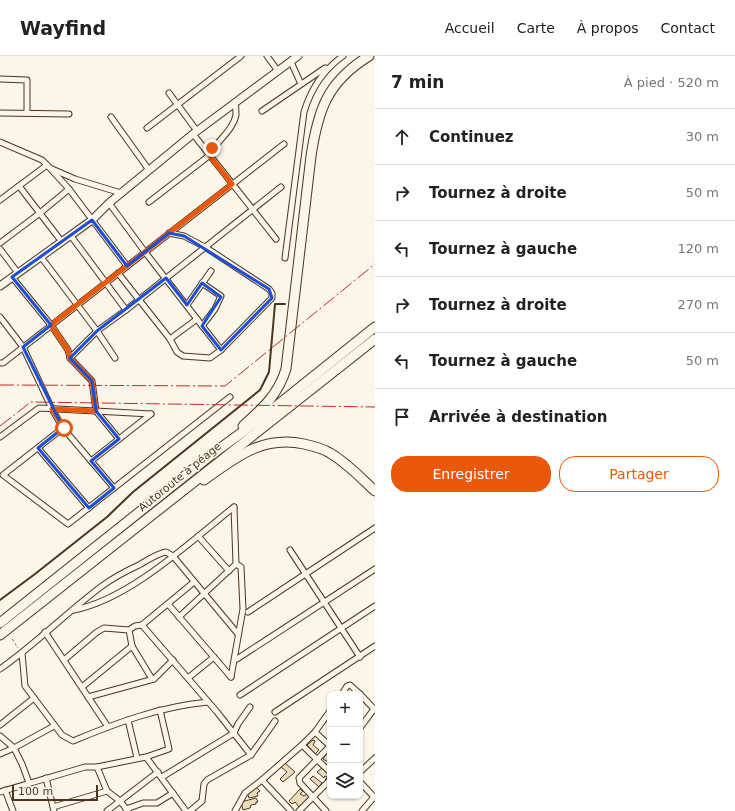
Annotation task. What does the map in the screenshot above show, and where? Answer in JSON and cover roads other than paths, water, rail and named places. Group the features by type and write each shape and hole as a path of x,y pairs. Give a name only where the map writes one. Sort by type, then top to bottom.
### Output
{"highway":[{"path":"211,455 230,436 266,406 277,392 284,378 314,133 320,112 335,84 349,70 369,56"},
{"path":"0,623 211,455 259,420 375,328"},
{"name":"Autoroute à péage","path":"0,635 375,338"},
{"path":"170,500 183,495 242,454 254,448 282,442 297,442 314,446 329,452 343,462 375,491"}],"street":[{"path":"147,128 241,56"},
{"path":"267,56 278,71"},
{"path":"0,286 92,220 121,192 195,132 298,56"},
{"path":"262,111 343,56"},
{"path":"290,62 301,84"},
{"path":"286,258 304,112 315,86 332,64"},
{"path":"0,79 27,80 26,113"},
{"path":"169,93 178,104 210,156 276,239"},
{"path":"149,202 210,156 212,148 230,129 236,116 235,102"},
{"path":"0,117 0,113 69,114"},
{"path":"111,117 149,170"},
{"path":"0,142 42,160 69,189 127,266"},
{"path":"0,363 3,363 284,144"},
{"path":"49,167 75,179 121,192"},
{"path":"1,198 49,167"},
{"path":"19,186 62,242"},
{"path":"70,358 97,331 139,300 281,187"},
{"path":"0,242 40,213 69,189"},
{"path":"109,203 221,350"},
{"path":"118,273 170,339 177,352 183,356 210,358 221,350 272,298 272,293 269,289 205,248 184,236 169,233"},
{"path":"71,236 126,310"},
{"path":"0,249 15,275 68,350 70,358 92,381 96,411 119,439"},
{"path":"41,257 97,331 115,358"},
{"path":"187,306 211,271"},
{"path":"202,283 221,296 215,309 202,326"},
{"path":"0,317 23,347 52,409 64,428 114,488"},
{"path":"170,339 197,319"},
{"path":"64,428 3,475 68,524 230,397"},
{"path":"0,437 39,408 151,414 91,461"},
{"path":"38,448 89,508"},
{"path":"72,611 86,608 129,588 234,507 236,564 180,617"},
{"path":"248,612 375,528"},
{"path":"198,536 229,571"},
{"path":"290,550 360,657"},
{"path":"0,669 22,653 103,586 131,568 166,552 172,556 238,634"},
{"path":"168,604 231,677 244,609 241,567 236,564"},
{"path":"237,659 375,569"},
{"path":"64,660 97,632 104,628 128,630 135,626 142,625 194,582"},
{"path":"240,695 375,606"},
{"path":"142,625 173,660 251,755"},
{"path":"128,630 132,646 152,679"},
{"path":"46,632 108,727"},
{"path":"82,687 132,646"},
{"path":"275,712 375,646"},
{"path":"22,653 25,686 62,735 74,741 108,727 160,710 192,703 208,702"},
{"path":"188,678 214,657"},
{"path":"88,697 152,679 173,660"},
{"path":"344,691 348,686 350,686 356,691"},
{"path":"361,727 374,710 363,697"},
{"path":"0,725 34,698"},
{"path":"162,777 234,733 250,707"},
{"path":"13,811 3,791 85,767 97,767 146,757 169,749 160,710"},
{"path":"236,810 245,793 302,745 315,732 327,715"},
{"path":"128,720 137,758"},
{"path":"190,811 202,801 204,784 206,780 251,755 275,720"},
{"path":"0,754 54,726"},
{"path":"315,732 327,743"},
{"path":"0,736 14,748 29,783"},
{"path":"302,745 327,769"},
{"path":"326,811 300,783 299,778 327,749"},
{"path":"146,757 186,811"},
{"path":"363,769 375,758"},
{"path":"97,767 107,791 120,800 127,810 143,803 158,803 173,793"},
{"path":"107,811 158,772"},
{"path":"46,778 53,809 107,791"},
{"path":"262,780 291,811"},
{"path":"299,811 327,783"},
{"path":"362,811 375,798 363,785"}]}
